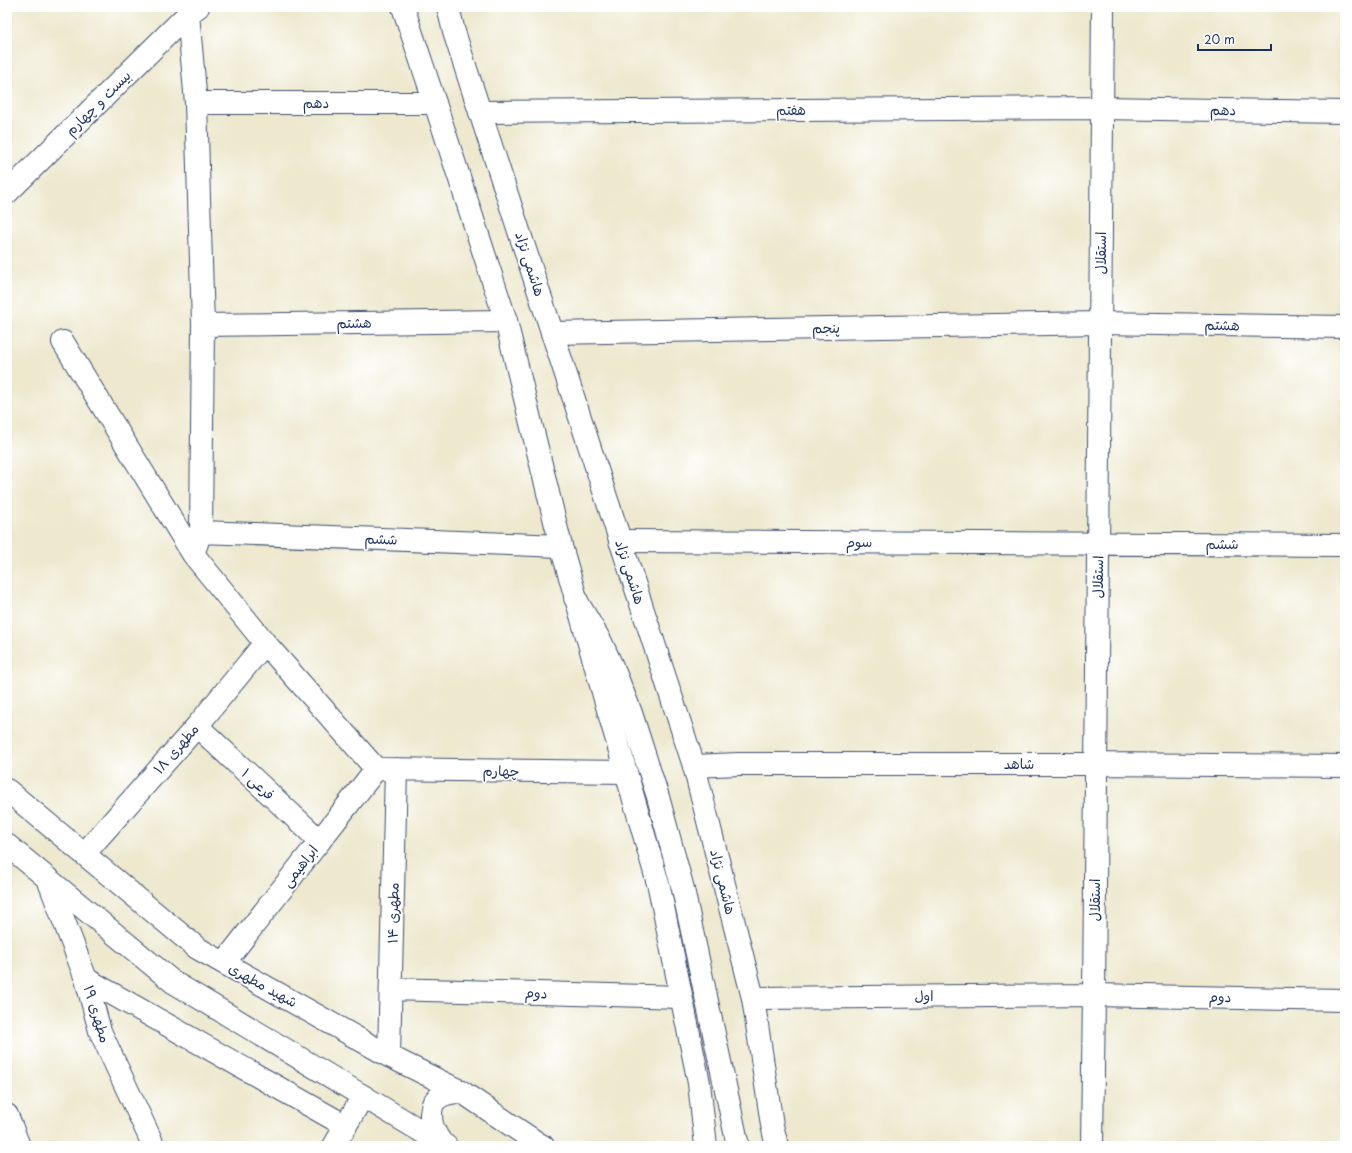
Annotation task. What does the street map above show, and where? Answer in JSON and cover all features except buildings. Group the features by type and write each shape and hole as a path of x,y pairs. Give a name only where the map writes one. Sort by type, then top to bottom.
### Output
{"street":[{"path":"403,7 506,321 560,546 659,887 699,1083 706,1146"},
{"name":"هاشمی نژاد","path":"448,7 454,32 694,766 753,998 774,1139"},
{"name":"استقلال","path":"1092,1146 1103,7"},
{"path":"193,10 203,325 200,532 193,554"},
{"name":"بیست و چهارم","path":"7,193 193,10"},
{"name":"دهم","path":"196,103 435,103"},
{"name":"دهم","path":"1102,108 1345,112"},
{"name":"هفتم","path":"480,112 1102,108"},
{"name":"هشتم","path":"203,325 506,321"},
{"name":"هشتم","path":"1100,323 1345,326"},
{"name":"پنجم","path":"552,332 1100,323"},
{"path":"63,342 193,554 265,642 386,769"},
{"name":"ششم","path":"200,532 560,546"},
{"name":"سوم","path":"620,541 1098,543"},
{"name":"ششم","path":"1098,543 1345,545"},
{"path":"575,598 601,642 616,674 658,797 683,889 738,1146"},
{"name":"مطهری ۱۸","path":"84,854 197,726 265,642"},
{"name":"فرعی ۱","path":"197,726 320,841"},
{"name":"شاهد","path":"694,766 738,764 1345,766"},
{"name":"چهارم","path":"386,769 626,772"},
{"name":"ابراهیمی","path":"224,963 320,841 386,769"},
{"name":"مطهری ۱۴","path":"386,769 391,989 389,1056"},
{"name":"شهید مطهری","path":"7,790 197,948 389,1056 462,1092 542,1146"},
{"path":"7,845 173,982 444,1145"},
{"name":"مطهری ۱۹","path":"48,879 86,980 100,1031 151,1140 152,1146"},
{"path":"86,980 346,1126"},
{"name":"دوم","path":"391,989 681,998"},
{"name":"اول","path":"753,998 1094,995"},
{"name":"دوم","path":"1094,995 1345,1000"},
{"path":"692,1146 694,1142 699,1083"},
{"path":"444,1145 434,1130 431,1118 432,1107 437,1098 448,1093 462,1092"},
{"path":"334,1146 363,1096"},
{"path":"7,1115 19,1146"}]}
